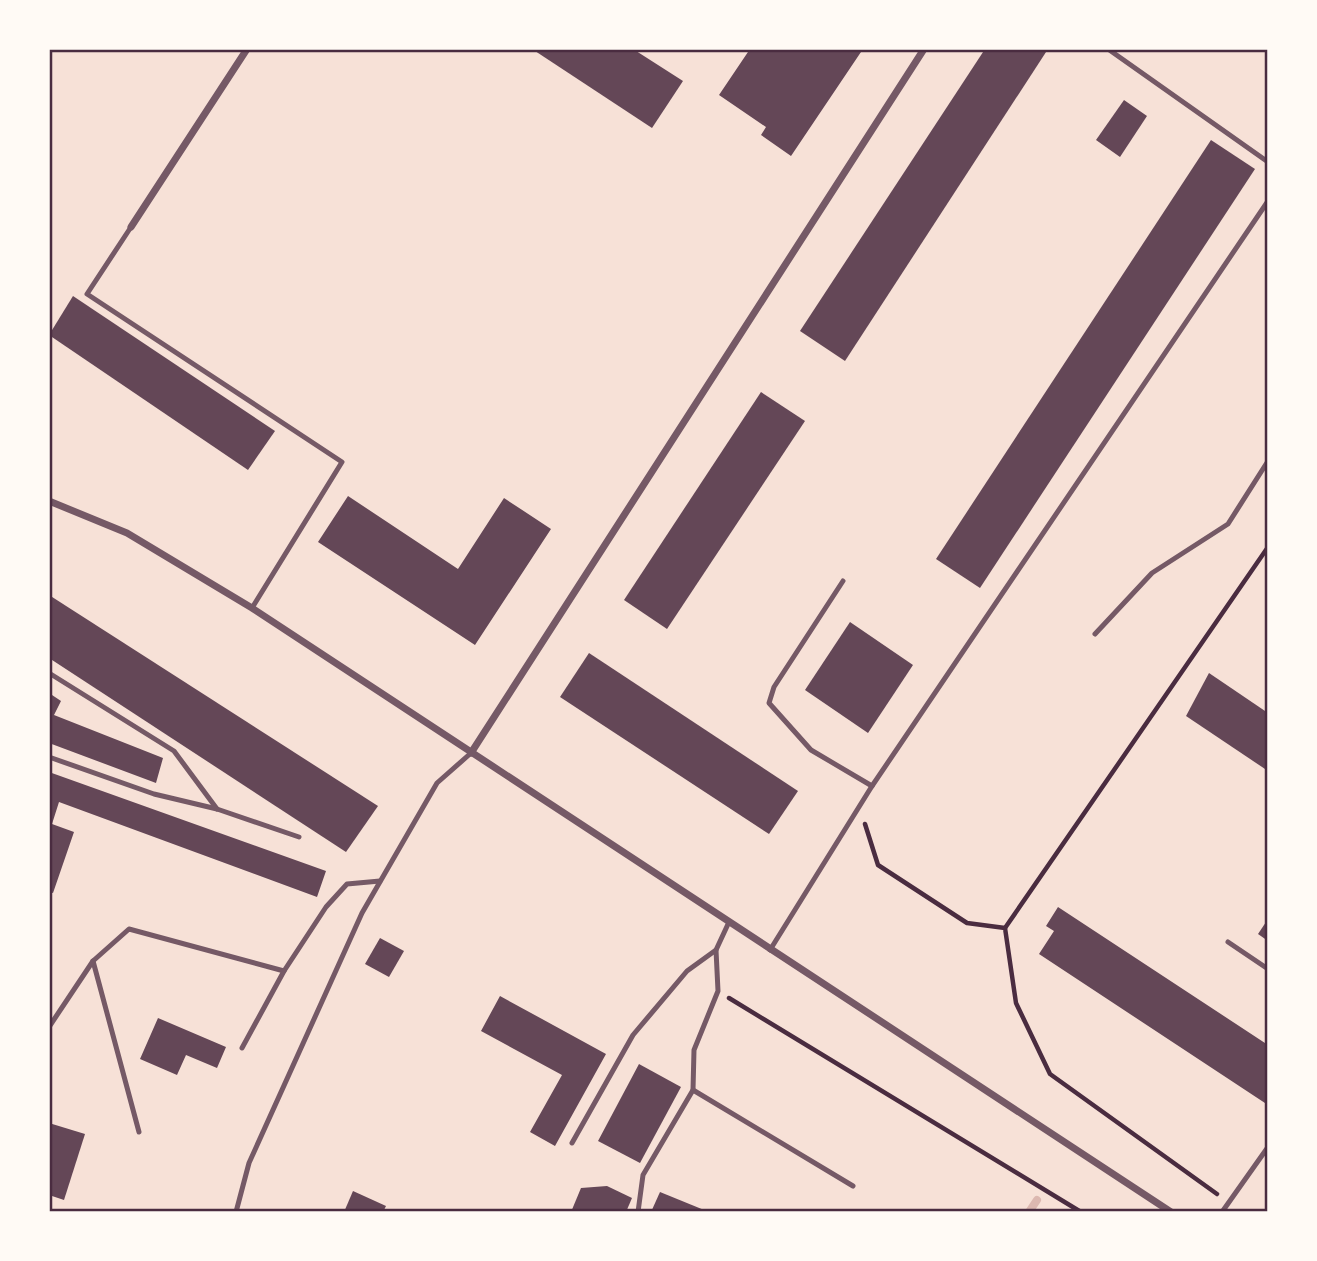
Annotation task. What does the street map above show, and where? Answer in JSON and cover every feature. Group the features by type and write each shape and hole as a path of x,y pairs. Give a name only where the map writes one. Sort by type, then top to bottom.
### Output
{"street":[{"path":"131,227 247,49"},
{"path":"471,753 924,49"},
{"path":"49,501 127,533 252,608 1171,1212"}],"lane":[{"path":"1108,49 1268,162"},
{"path":"770,950 872,786 1268,201"},
{"path":"131,227 87,295 342,462 252,608"},
{"path":"1095,634 1152,573 1228,524 1268,461"},
{"path":"843,581 774,687 769,703 811,750 872,786"},
{"path":"49,673 174,751 217,809"},
{"path":"236,1212 248,1163 321,999 380,881 437,783 471,753"},
{"path":"49,757 154,794 217,809 299,837"},
{"path":"242,1048 284,971 326,907 347,884 380,881"},
{"path":"638,1212 643,1175 693,1090 694,1050 718,990 716,950 729,922"},
{"path":"49,1027 93,961 129,929 284,971"},
{"path":"1228,942 1268,970"},
{"path":"572,1143 633,1035 687,971 716,950"},
{"path":"93,961 139,1132"},
{"path":"693,1090 853,1186"},
{"path":"1222,1212 1268,1147"}],"path":[{"path":"1228,1203 1050,1074 1016,1003 1006,928 1268,547"},
{"path":"860,807 878,865 967,923 1006,928"},
{"path":"718,990 1081,1212"}],"building":[{"path":"532,49 633,49 683,81 652,128"},
{"path":"750,49 863,49 791,156 761,135 766,127 719,95"},
{"path":"985,49 1048,49 845,361 800,331"},
{"path":"1124,100 1147,116 1120,157 1096,140"},
{"path":"1211,140 1255,169 980,588 936,559"},
{"path":"73,296 275,431 248,470 49,335"},
{"path":"761,392 805,421 667,629 624,600"},
{"path":"348,496 458,569 504,498 551,529 475,645 318,542"},
{"path":"49,595 378,806 346,852 49,658"},
{"path":"850,622 913,665 868,733 805,690"},
{"path":"589,653 798,791 769,834 560,697"},
{"path":"1209,673 1268,713 1268,771 1186,716"},
{"path":"49,693 61,701 54,715 163,758 156,783 49,743"},
{"path":"49,772 326,871 317,897 59,802 52,824 74,832 53,893 49,892"},
{"path":"1058,907 1268,1045 1268,1105 1039,954 1054,931 1046,926"},
{"path":"1268,919 1268,941 1258,934"},
{"path":"380,938 404,951 389,977 365,964"},
{"path":"500,996 606,1054 555,1146 530,1132 562,1075 481,1031"},
{"path":"158,1018 226,1047 217,1068 186,1055 177,1075 140,1059"},
{"path":"639,1064 681,1087 640,1163 598,1141"},
{"path":"49,1123 85,1134 64,1200 49,1195"},
{"path":"607,1186 632,1198 626,1212 571,1212 581,1188"},
{"path":"353,1191 386,1206 383,1212 344,1212"},
{"path":"660,1192 709,1212 651,1212"}],"waterway":[{"path":"1029,1212 1037,1200"}]}
